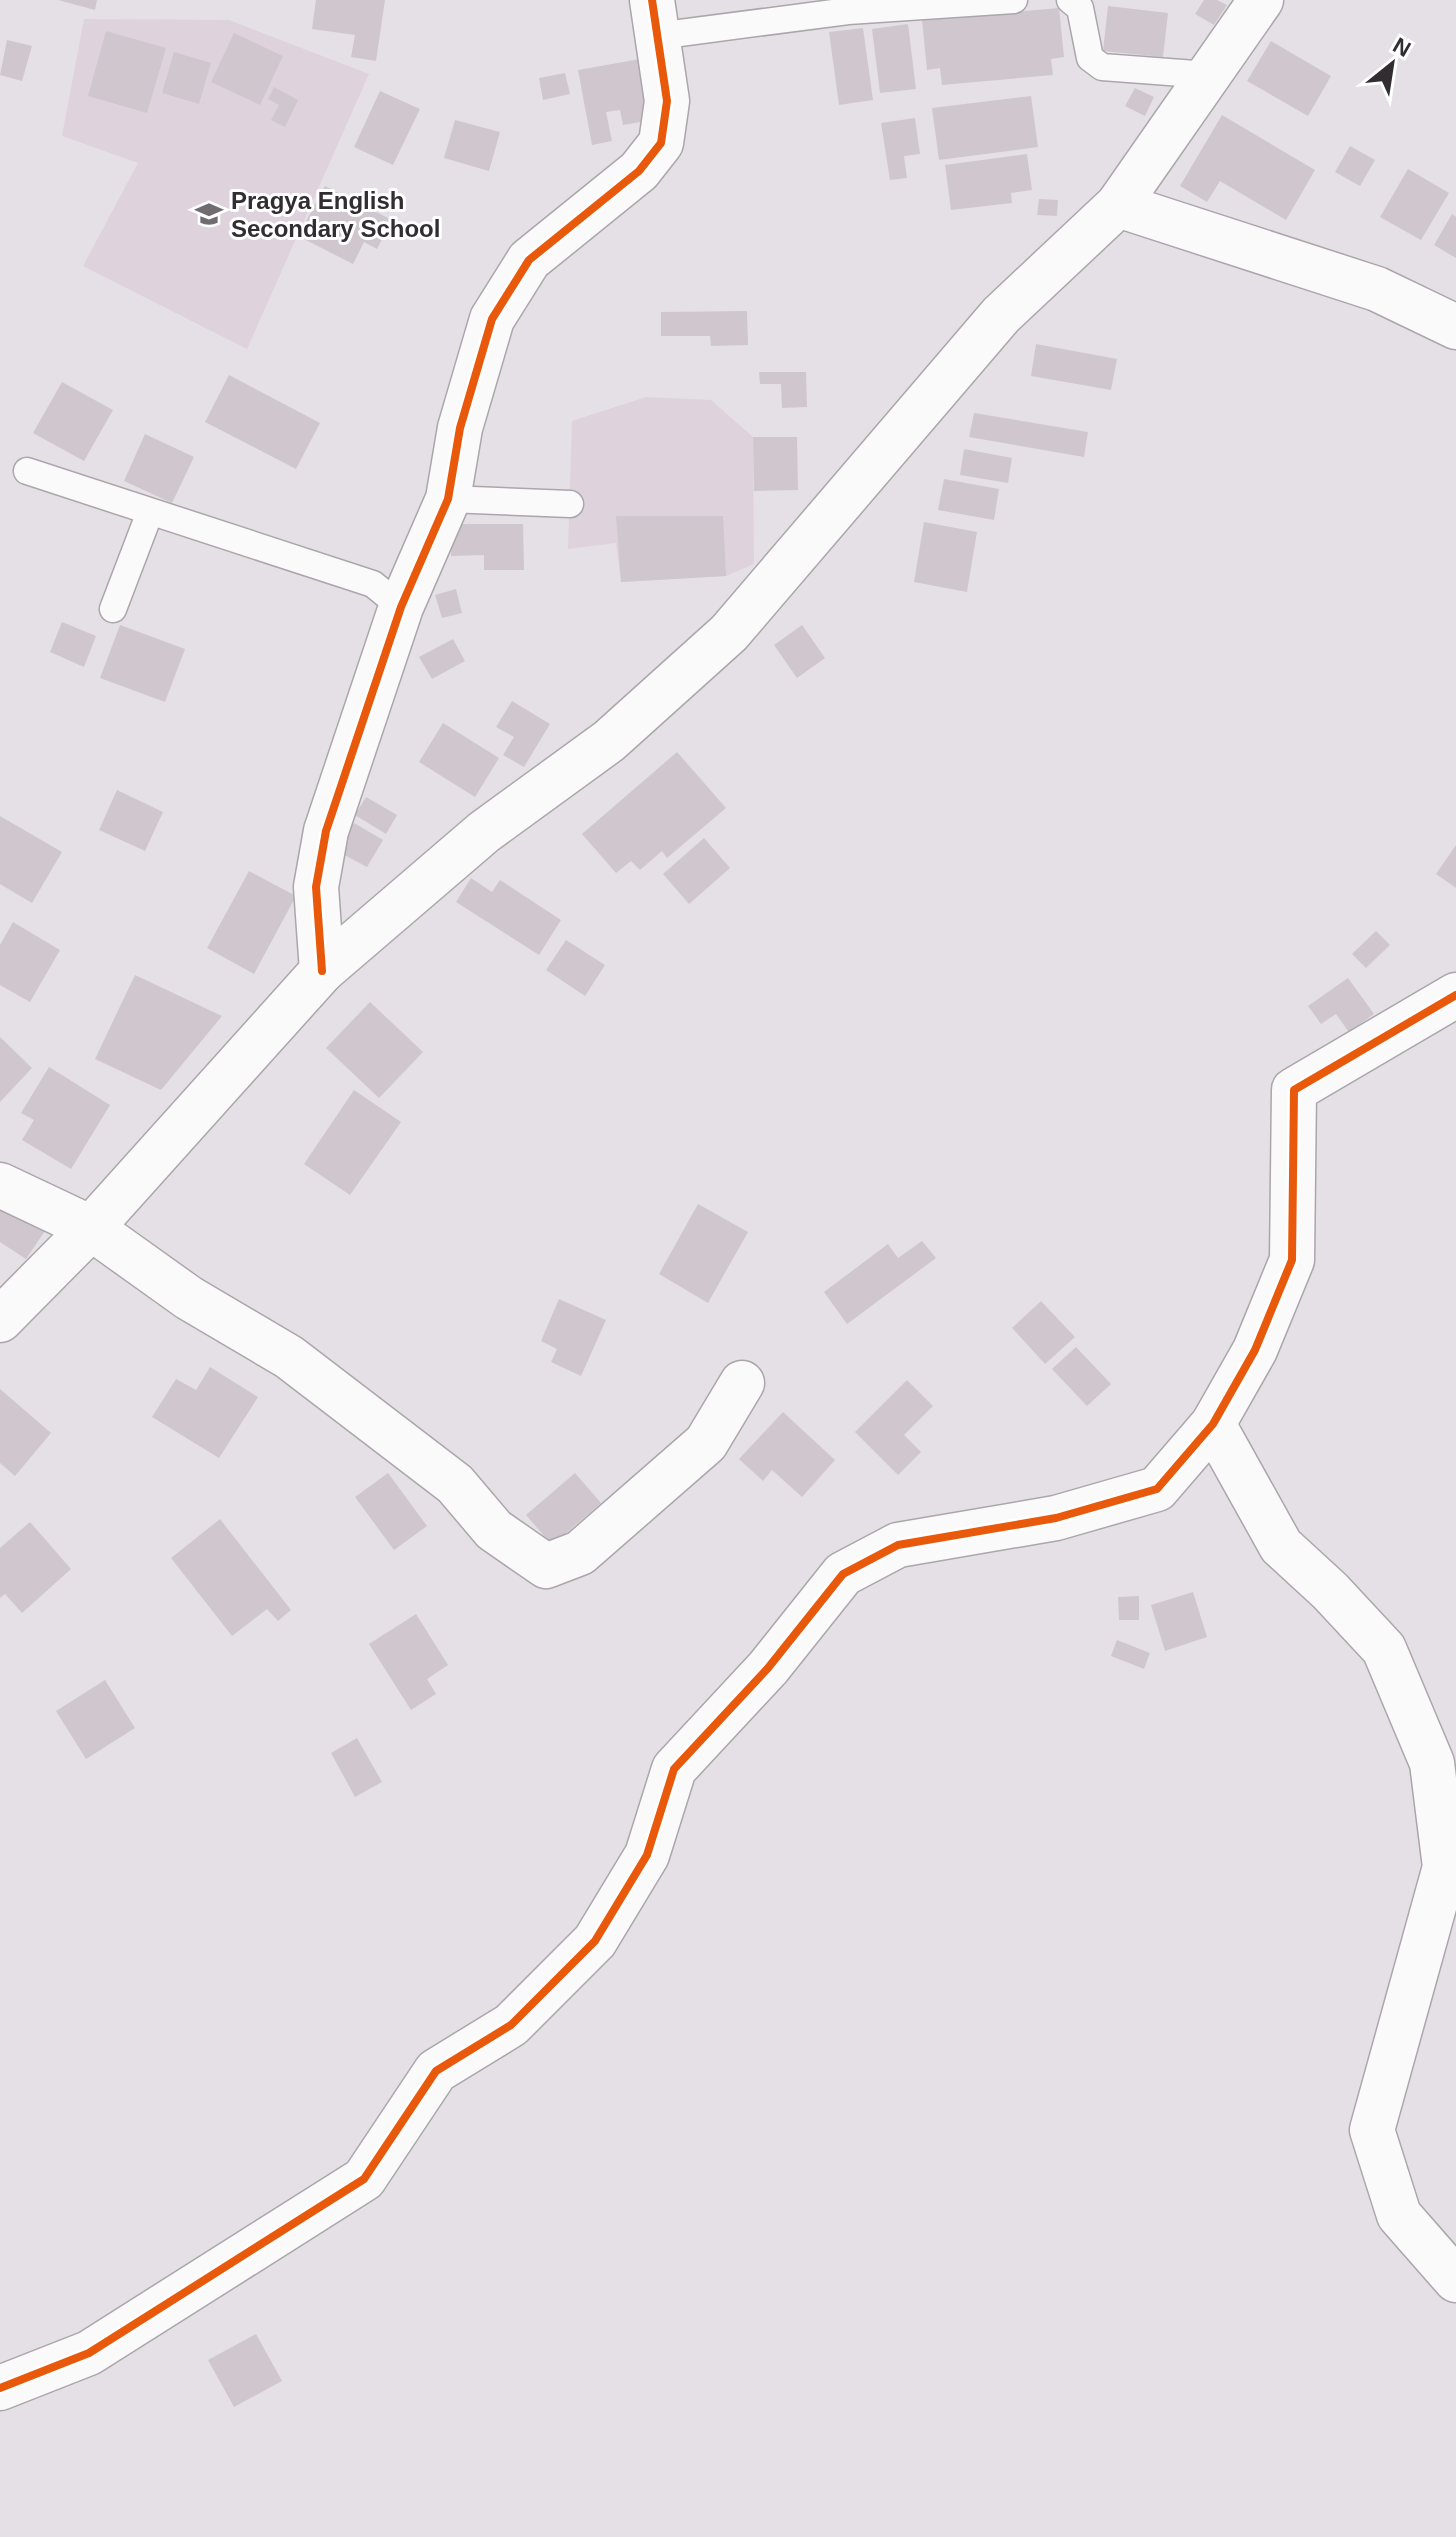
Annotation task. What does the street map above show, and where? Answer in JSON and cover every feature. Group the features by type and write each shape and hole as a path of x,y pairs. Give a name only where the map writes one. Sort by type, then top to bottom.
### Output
{"street":[{"path":"0,1320 91,1228 322,971 484,832 609,741 729,633 1001,315 1118,205 1261,0"},
{"path":"322,971 316,887 326,831 401,607 448,499 460,428 492,319 529,260 639,171 661,143 667,101 654,18"},
{"path":"1118,205 1377,289 1456,327"},
{"path":"0,2388 89,2353 364,2179 436,2071 511,2025 595,1941 647,1855 674,1769 768,1668 843,1574 898,1545 1056,1518 1157,1489 1213,1424 1255,1350 1292,1260 1294,1090 1456,995"},
{"path":"0,1185 91,1228 189,1298 289,1357 455,1484 494,1530 546,1566 580,1553 706,1443 742,1383"},
{"path":"1213,1424 1281,1546 1330,1591 1384,1649 1432,1763 1445,1867 1372,2130 1399,2215 1456,2280"}],"lane":[{"path":"654,18 848,11 1014,0"},
{"path":"1070,0 1080,8 1090,58 1102,67 1209,75"},
{"path":"27,471 373,584 401,607"},
{"path":"448,499 570,504"},
{"path":"113,609 150,512"}],"shaded area":[{"name":"Pragya English Secondary School","path":"84,19 229,20 369,74 247,349 83,266 138,163 62,136"},
{"path":"646,397 711,400 753,437 754,564 726,576 621,582 616,543 568,549 572,421"}],"building":[{"path":"58,0 97,0 95,10"},
{"path":"316,0 385,0 376,61 351,57 355,35 312,29"},
{"path":"1204,0 1217,0 1227,5 1214,25 1195,14"},
{"path":"1108,6 1168,13 1163,57 1103,51"},
{"path":"1059,8 1064,57 1051,59 1053,75 942,85 940,68 927,70 922,20"},
{"path":"908,24 916,89 880,93 872,29"},
{"path":"863,28 873,100 839,105 829,32"},
{"path":"106,31 166,48 147,113 88,96"},
{"path":"234,33 283,56 260,105 211,82"},
{"path":"7,40 32,46 22,81 0,75"},
{"path":"1271,41 1331,76 1308,116 1247,81"},
{"path":"174,52 211,63 199,104 162,93"},
{"path":"640,59 652,120 623,125 620,110 606,112 612,141 592,145 578,70"},
{"path":"565,73 570,94 543,100 539,78"},
{"path":"274,87 298,100 285,127 271,120 279,105 268,99"},
{"path":"1135,88 1154,97 1145,116 1125,106"},
{"path":"380,91 420,109 393,165 354,147"},
{"path":"1031,96 1038,147 939,160 932,108"},
{"path":"1222,115 1315,170 1286,220 1220,181 1207,202 1180,186"},
{"path":"915,118 920,154 904,156 907,178 890,180 881,123"},
{"path":"455,120 500,132 489,171 444,158"},
{"path":"1350,146 1375,160 1360,186 1335,172"},
{"path":"1027,154 1032,190 1011,193 1012,203 951,210 945,165"},
{"path":"1408,169 1449,193 1421,240 1380,217"},
{"path":"325,186 392,220 377,249 364,242 353,264 298,236"},
{"path":"1039,199 1058,200 1057,216 1037,215"},
{"path":"1452,214 1456,217 1456,258 1434,245"},
{"path":"747,311 748,345 711,346 710,336 661,336 661,312"},
{"path":"1036,344 1117,359 1111,390 1031,376"},
{"path":"759,372 806,372 807,407 782,408 781,384 760,384"},
{"path":"229,375 320,423 296,469 205,422"},
{"path":"62,382 113,410 84,461 33,433"},
{"path":"974,413 1088,432 1084,457 969,437"},
{"path":"145,434 194,457 172,503 124,481"},
{"path":"753,437 797,437 798,490 754,491"},
{"path":"964,449 1012,458 1008,483 960,475"},
{"path":"944,479 999,489 994,520 938,510"},
{"path":"616,516 723,516 726,576 621,582"},
{"path":"924,522 977,532 967,592 914,582"},
{"path":"452,524 523,524 524,570 484,570 484,555 451,556"},
{"path":"456,589 462,613 442,618 435,595"},
{"path":"62,622 96,636 84,667 50,652"},
{"path":"120,625 185,649 165,702 100,678"},
{"path":"802,625 825,658 797,678 774,645"},
{"path":"453,639 465,661 432,679 419,657"},
{"path":"512,701 550,724 524,767 503,755 514,737 496,727"},
{"path":"443,723 499,758 475,797 419,762"},
{"path":"677,752 726,808 667,858 662,851 640,870 631,861 616,873 582,834"},
{"path":"117,790 163,812 145,851 99,830"},
{"path":"366,797 397,815 386,834 355,815"},
{"path":"0,816 62,852 32,903 0,884"},
{"path":"354,823 383,840 367,867 337,851"},
{"path":"704,838 730,868 689,904 663,874"},
{"path":"1456,845 1456,888 1436,874"},
{"path":"249,871 296,896 254,974 207,948"},
{"path":"471,878 492,892 500,880 561,920 539,955 456,902"},
{"path":"13,922 60,950 30,1002 0,985 0,945"},
{"path":"1376,931 1390,945 1366,968 1352,954"},
{"path":"566,940 605,965 585,996 546,970"},
{"path":"135,975 222,1016 161,1090 95,1059"},
{"path":"1348,978 1374,1014 1349,1032 1336,1014 1321,1024 1308,1006"},
{"path":"370,1002 423,1052 379,1098 326,1048"},
{"path":"0,1037 32,1068 0,1102"},
{"path":"49,1067 110,1105 71,1169 22,1140 34,1120 21,1113"},
{"path":"354,1090 401,1122 350,1195 304,1164"},
{"path":"0,1193 49,1225 26,1259 0,1242"},
{"path":"698,1204 748,1232 708,1303 659,1274"},
{"path":"922,1241 936,1258 847,1324 824,1292 888,1244 898,1258"},
{"path":"559,1299 606,1320 581,1376 551,1362 557,1349 541,1341"},
{"path":"1041,1301 1075,1337 1045,1364 1012,1328"},
{"path":"1076,1347 1111,1384 1087,1406 1052,1369"},
{"path":"210,1367 258,1397 219,1458 152,1417 176,1379 196,1390"},
{"path":"907,1380 933,1406 904,1435 921,1452 898,1475 855,1432"},
{"path":"0,1389 51,1433 15,1476 0,1463"},
{"path":"783,1412 835,1460 802,1497 772,1470 763,1481 739,1459"},
{"path":"388,1473 427,1526 394,1550 355,1497"},
{"path":"575,1473 601,1503 552,1545 526,1515"},
{"path":"220,1519 291,1610 278,1621 267,1609 232,1636 171,1558"},
{"path":"30,1522 71,1569 22,1613 5,1594 0,1598 0,1548"},
{"path":"1193,1592 1207,1637 1165,1651 1151,1605"},
{"path":"1139,1596 1139,1620 1119,1620 1118,1597"},
{"path":"416,1614 448,1665 427,1679 436,1694 411,1710 369,1644"},
{"path":"1117,1640 1150,1653 1144,1669 1111,1656"},
{"path":"105,1680 135,1728 86,1759 56,1711"},
{"path":"357,1738 382,1782 355,1797 331,1753"},
{"path":"256,2334 282,2381 234,2407 208,2360"}],"cycle path":[{"path":"322,971 316,887 326,831 401,607 448,499 460,428 492,319 529,260 639,171 661,143 667,101 652,0"},
{"path":"0,2388 89,2353 364,2179 436,2071 511,2025 595,1941 647,1855 674,1769 768,1668 843,1574 898,1545 1056,1518 1157,1489 1213,1424 1255,1350 1292,1260 1294,1090 1456,995"}],"place":[{"name":"Pragya English Secondary School","path":"209,214"}]}
